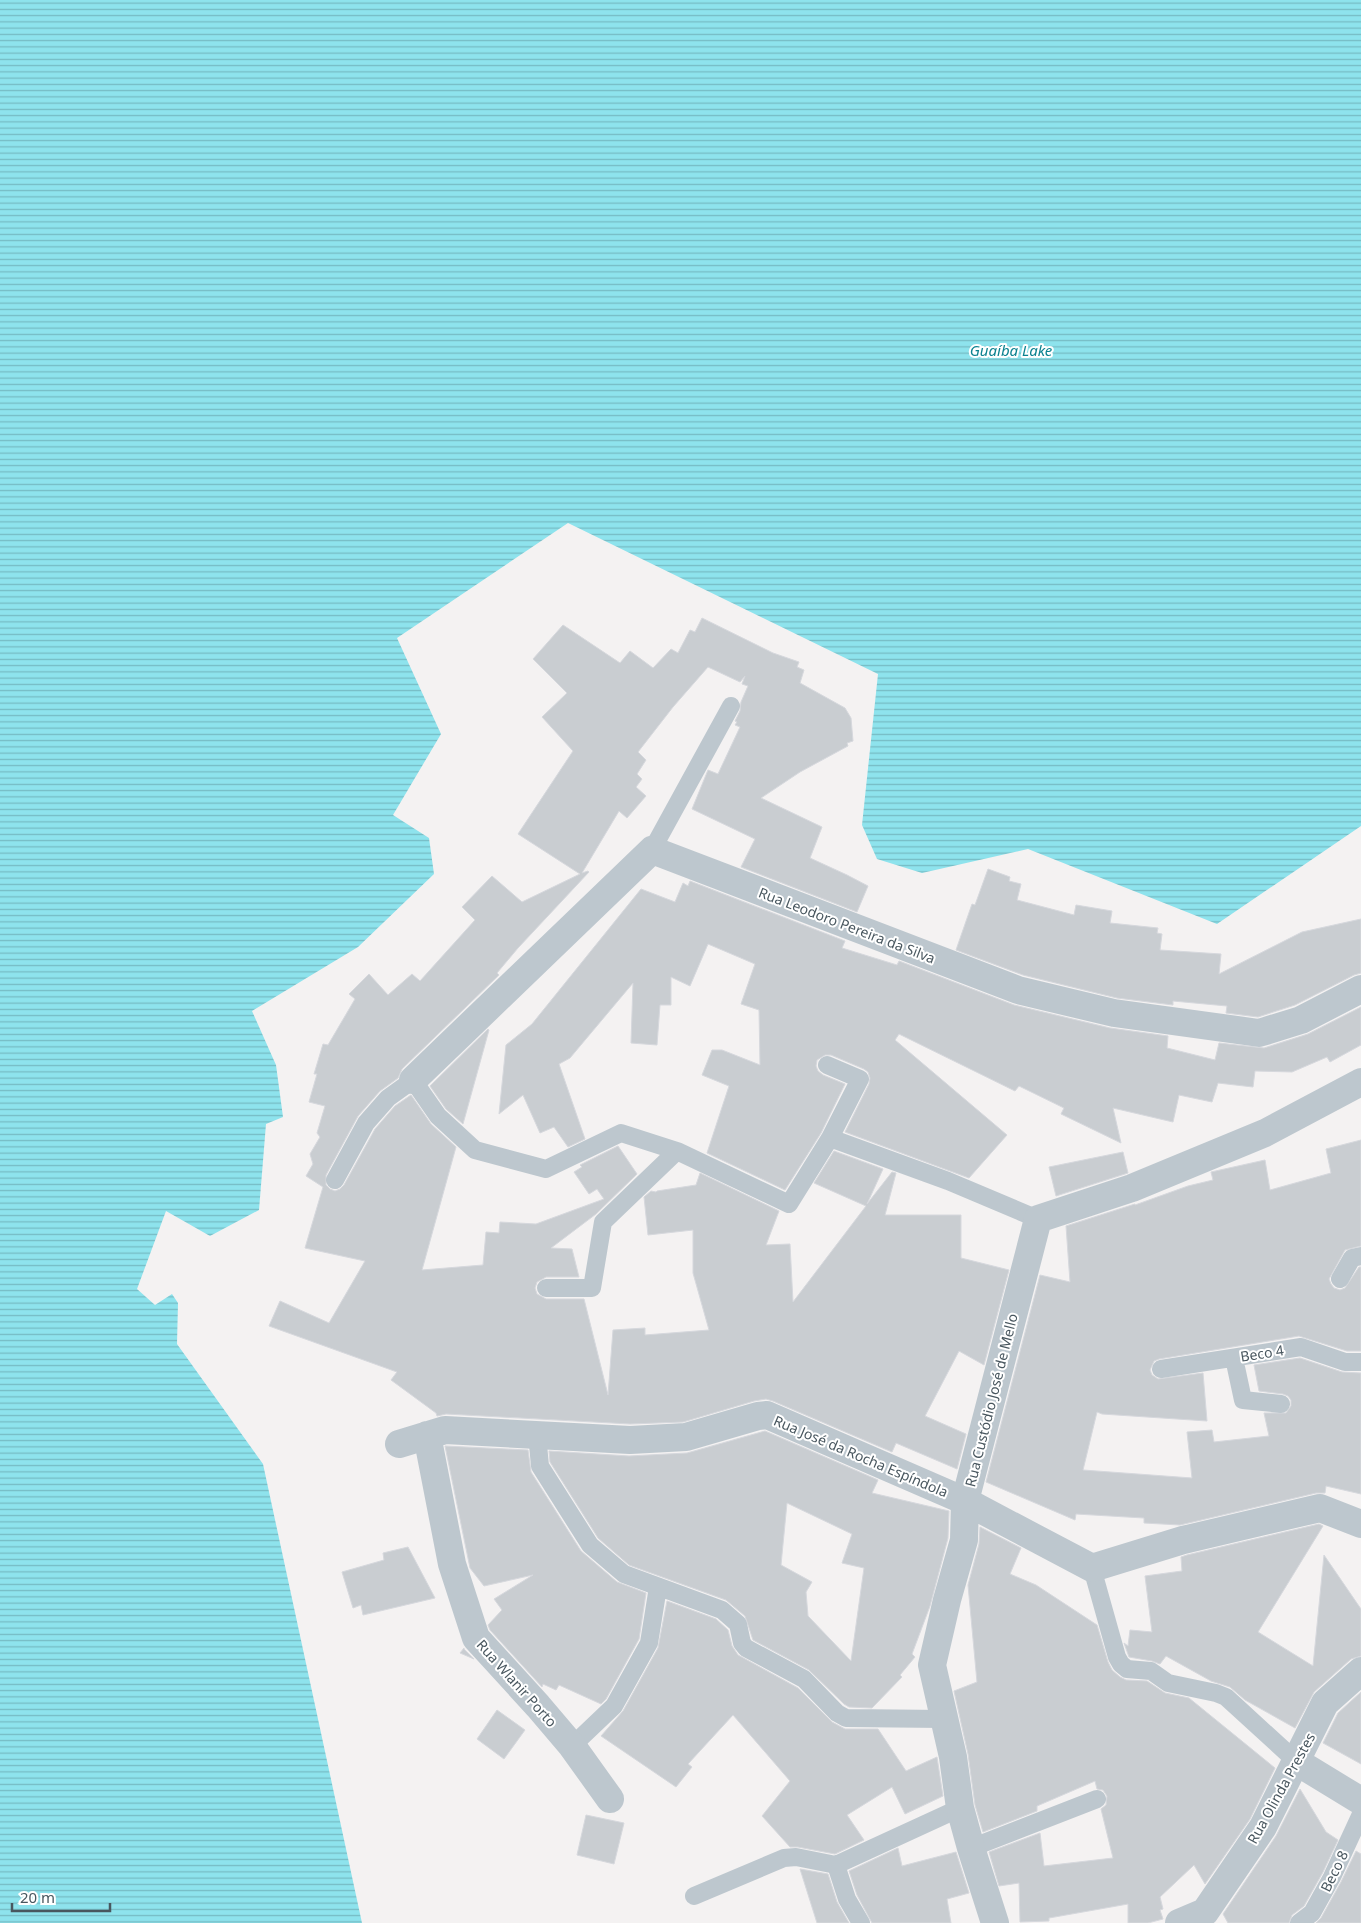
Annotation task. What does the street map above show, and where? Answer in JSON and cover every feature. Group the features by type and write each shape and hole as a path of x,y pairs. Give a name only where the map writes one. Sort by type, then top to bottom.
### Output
{"street":[{"name":"Rua Leodoro Pereira da Silva","path":"652,850 1018,990 1114,1013 1259,1033 1302,1020 1361,989"},
{"path":"413,1080 652,850"},
{"path":"1038,1219 1132,1188 1265,1134 1360,1084"},
{"name":"Rua Custódio José de Mello","path":"995,1923 960,1808 953,1757 932,1665 947,1600 964,1540 965,1501 1038,1219"},
{"name":"Rua José da Rocha Espíndola","path":"399,1444 445,1430 630,1440 686,1437 767,1415 965,1501 1092,1568"},
{"name":"Rua Wlanir Porto","path":"427,1435 452,1564 476,1638 572,1746 610,1799"},
{"path":"1092,1568 1183,1540 1320,1508 1361,1524"},
{"name":"Rua Olinda Prestes","path":"1179,1923 1205,1912 1262,1827 1297,1762 1325,1703 1361,1672"},
{"path":"1297,1762 1361,1801"}],"lane":[{"path":"652,850 731,706"},
{"path":"335,1180 366,1123 388,1098 413,1080 438,1116 475,1150 546,1169 621,1133 677,1151 789,1204 830,1138 860,1079 827,1065"},
{"path":"830,1138 948,1181 1038,1219"},
{"path":"546,1288 592,1288 603,1222 677,1151"},
{"path":"1340,1279 1352,1258 1361,1256"},
{"name":"Beco 4","path":"1161,1369 1301,1347 1345,1362 1361,1362"},
{"path":"1234,1358 1243,1400 1281,1404"},
{"path":"537,1434 540,1466 590,1545 624,1574 722,1610 738,1624 742,1643 746,1648 804,1679 841,1716 851,1719 944,1719"},
{"path":"1092,1568 1120,1664 1135,1671 1151,1671 1168,1683 1221,1694 1297,1762"},
{"path":"572,1746 614,1706 649,1643 658,1586"},
{"path":"971,1848 1097,1799"},
{"path":"694,1896 784,1858 796,1857 836,1865 960,1808"},
{"name":"Beco 8","path":"1299,1923 1312,1913 1324,1892 1361,1814"},
{"path":"836,1865 847,1899 861,1923"}],"water":[{"name":"Guaíba Lake","path":"0,0 1361,0 1361,826 1217,924 1028,849 922,873 877,859 862,825 878,674 568,523 397,638 441,734 393,815 429,838 434,874 358,947 252,1011 276,1065 283,1117 266,1124 259,1210 210,1236 166,1211 137,1289 155,1305 172,1294 178,1303 177,1344 263,1464 362,1923 0,1923"}],"building":[{"path":"702,618 773,653 799,662 797,667 804,670 800,683 845,708 851,718 853,741 847,743 848,746 800,772 761,798 822,827 810,858 868,886 857,912 741,867 755,839 692,809 708,770 718,774 740,727 735,725 737,722 735,721 748,686 742,684 745,676 740,682 708,667 673,707 638,752 646,760 637,774 642,779 636,787 646,796 627,818 619,811 582,873 589,872 518,948 497,973 499,975 402,1069 398,1078 380,1091 358,1116 326,1175 326,1185 335,1191 344,1185 375,1129 395,1106 411,1095 431,1124 456,1147 422,1270 483,1265 486,1232 499,1233 500,1222 536,1224 604,1199 597,1189 589,1194 574,1172 582,1167 580,1165 618,1146 637,1174 596,1214 551,1248 572,1249 579,1277 546,1277 537,1282 535,1288 537,1294 546,1299 584,1299 608,1395 613,1330 645,1328 645,1335 709,1330 693,1273 693,1230 648,1235 644,1197 651,1191 656,1192 696,1185 700,1173 779,1211 766,1245 790,1244 793,1302 866,1206 814,1183 834,1151 883,1169 867,1204 892,1172 896,1173 885,1215 961,1215 961,1258 1009,1270 984,1365 959,1351 925,1416 966,1434 957,1469 896,1443 892,1452 766,1399 683,1422 630,1424 446,1414 437,1416 436,1413 391,1380 397,1372 269,1326 280,1301 329,1323 365,1261 305,1248 323,1187 306,1176 313,1164 310,1154 320,1137 317,1133 325,1106 309,1102 317,1074 314,1074 323,1044 328,1045 355,999 349,994 369,974 388,995 412,974 420,981 475,920 462,907 492,876 522,902 580,874 518,834 573,751 542,717 567,693 533,659 563,625 620,663 630,651 653,668 671,649 678,653 690,630 695,632"},
{"path":"988,869 1010,877 1009,881 1021,884 1017,900 1074,915 1076,905 1112,911 1110,923 1158,928 1157,933 1162,934 1160,950 1221,954 1219,974 1302,932 1361,919 1361,973 1295,1005 1258,1017 1226,1013 1227,1006 1173,1001 1173,1005 1117,998 1023,975 956,950 972,904 975,905"},
{"path":"690,881 845,941 842,948 897,965 899,961 1014,1005 1110,1028 1168,1036 1167,1048 1215,1060 1219,1043 1264,1048 1308,1034 1361,1007 1361,1045 1330,1062 1327,1057 1292,1072 1255,1071 1253,1087 1218,1083 1212,1102 1179,1095 1173,1122 1113,1108 1121,1143 1061,1114 1064,1108 1019,1086 1015,1091 899,1034 895,1040 1007,1135 969,1178 845,1132 869,1084 870,1078 868,1072 864,1069 831,1055 825,1055 817,1060 816,1066 818,1071 845,1084 821,1133 785,1190 707,1153 729,1086 702,1075 712,1050 722,1050 760,1065 759,1010 741,1004 755,964 708,944 690,986 671,977 671,1005 660,1005 657,1045 631,1043 633,983 570,1058 559,1064 585,1139 568,1147 554,1127 540,1133 523,1095 499,1114 506,1045 532,1024 641,889 675,902 683,883 688,886"},
{"path":"488,1029 463,1124 446,1109 430,1086"},
{"path":"1361,1140 1361,1246 1345,1250 1329,1279 1334,1288 1340,1290 1345,1288 1359,1267 1361,1267 1361,1351 1347,1351 1299,1336 1154,1361 1150,1370 1152,1375 1158,1379 1203,1373 1207,1421 1102,1414 1097,1412 1083,1470 1192,1478 1187,1432 1212,1430 1214,1442 1269,1436 1264,1413 1286,1413 1291,1406 1291,1400 1283,1394 1259,1391 1254,1365 1300,1358 1342,1372 1361,1373 1361,1494 1326,1486 1325,1493 1316,1493 1180,1525 1144,1523 1144,1518 1076,1514 1075,1520 986,1482 1040,1275 1070,1282 1066,1226 1135,1205 1188,1186 1213,1180 1211,1172 1265,1160 1270,1190 1331,1173 1326,1149"},
{"path":"1123,1152 1128,1173 1056,1196 1049,1167"},
{"path":"765,1431 878,1480 872,1493 949,1511 948,1538 930,1606 912,1654 915,1657 900,1675 902,1677 872,1708 849,1707 809,1670 753,1640 745,1616 726,1600 629,1565 598,1538 550,1462 549,1451 629,1456 687,1453","holes":["787,1503 852,1534 842,1563 864,1568 851,1661 808,1616 806,1592 812,1582 781,1565"]},
{"path":"445,1446 528,1450 531,1472 581,1551 617,1582 646,1593 639,1639 606,1699 601,1704 559,1685 556,1690 543,1684 542,1687 490,1630 488,1625 502,1610 494,1599 533,1575 484,1586 470,1568"},
{"path":"1319,1524 1323,1526 1258,1632 1313,1666 1324,1555 1361,1609 1361,1656 1351,1659 1314,1692 1295,1728 1245,1700 1230,1687 1211,1681 1166,1656 1160,1664 1129,1657 1124,1643 1128,1646 1130,1630 1152,1632 1145,1576 1182,1571 1181,1557 1187,1555"},
{"path":"980,1527 1021,1548 1010,1574 1036,1585 1097,1625 1108,1662 1112,1670 1120,1677 1126,1680 1147,1681 1165,1693 1189,1698 1275,1768 1250,1819 1205,1884 1194,1865 1160,1897 1163,1909 1160,1910 1163,1919 1148,1923 1128,1923 1128,1904 1049,1918 1049,1921 1020,1922 1019,1883 999,1886 989,1852 1040,1833 1044,1866 1113,1858 1101,1809 1106,1805 1107,1796 1103,1790 1097,1789 1095,1781 1037,1806 1037,1811 983,1832 975,1805 968,1754 954,1691 977,1682 968,1585 979,1544"},
{"path":"408,1547 435,1598 363,1615 361,1605 353,1608 342,1572 384,1560 383,1553"},
{"path":"667,1601 716,1619 728,1630 732,1646 738,1655 798,1688 832,1722 845,1729 878,1729 906,1771 937,1757 943,1796 905,1814 892,1787 847,1815 864,1840 835,1854 790,1847 762,1816 790,1781 733,1715 688,1764 692,1767 676,1787 601,1736 623,1711 658,1648"},
{"path":"464,1649 474,1659 460,1653"},
{"path":"1361,1692 1361,1764 1323,1743 1338,1713"},
{"path":"497,1710 525,1730 504,1759 477,1739"},
{"path":"1300,1789 1326,1832 1338,1840 1323,1872 1304,1906 1292,1915 1289,1923 1228,1923 1223,1914 1276,1836"},
{"path":"586,1815 624,1823 614,1864 577,1855"},
{"path":"898,1848 902,1866 956,1852 969,1893 947,1899 951,1923 872,1923 857,1895 849,1871"},
{"path":"1356,1851 1361,1854 1361,1923 1316,1923 1321,1918 1341,1882"},
{"path":"800,1869 828,1874 837,1902 849,1923 817,1923"}]}
